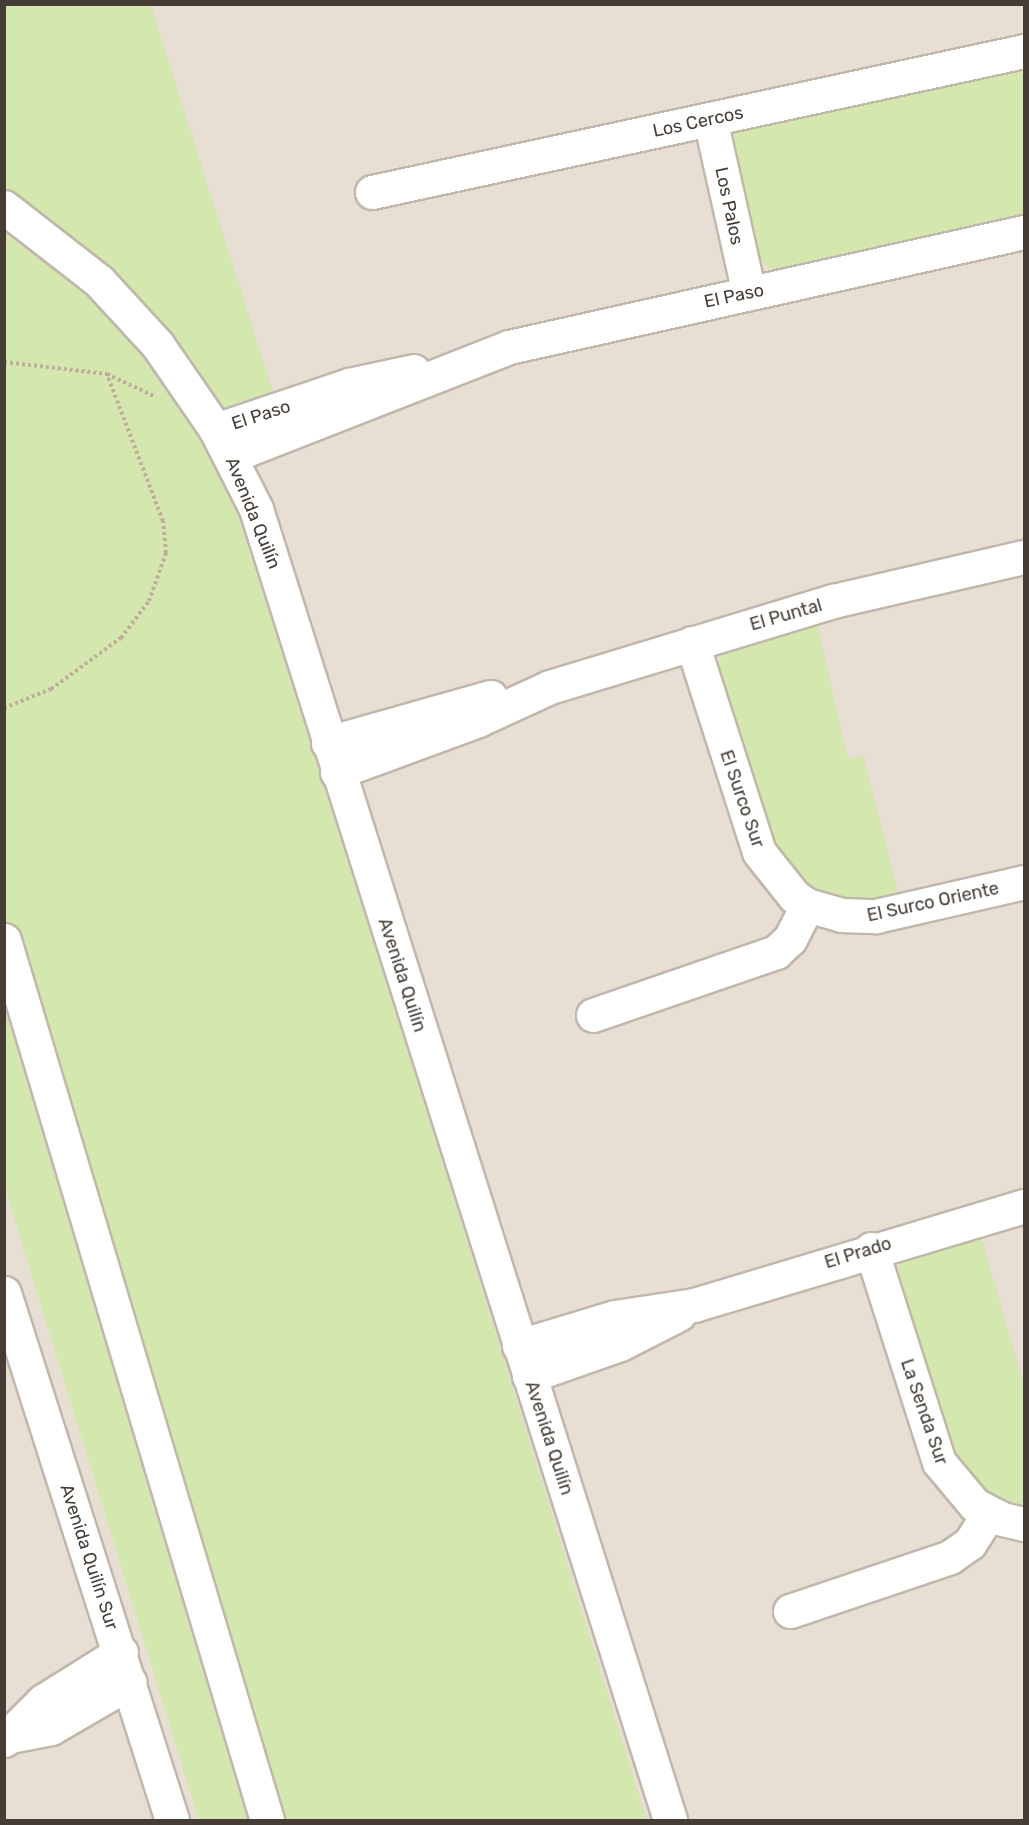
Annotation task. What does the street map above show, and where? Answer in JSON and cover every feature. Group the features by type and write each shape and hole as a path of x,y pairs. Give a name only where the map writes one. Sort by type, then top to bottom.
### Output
{"street":[{"name":"Los Cercos","path":"372,192 1024,51"},
{"name":"Los Palos","path":"710,119 749,293"},
{"name":"Avenida Quilín","path":"4,207 99,281 157,344 215,429 267,540 333,757 670,1821"},
{"name":"El Paso","path":"215,429 372,403 446,369 509,347 1024,232"},
{"name":"El Puntal","path":"333,757 444,708 550,687 833,601 1024,556"},
{"name":"El Surco Sur","path":"692,643 759,852 780,883 807,905"},
{"name":"El Surco Oriente","path":"807,905 841,915 876,916 1024,882"},
{"path":"593,1015 776,952 790,939 807,905"},
{"path":"4,940 267,1821"},
{"name":"El Prado","path":"519,1346 615,1317 694,1305 871,1249 1024,1206"},
{"name":"La Senda Sur","path":"871,1249 939,1462 962,1493 988,1514"},
{"name":"Avenida Quilín Sur","path":"4,1293 126,1667 172,1821"},
{"name":"El Prado","path":"529,1376 620,1344 694,1305"},
{"path":"790,1611 950,1557 970,1543 988,1514 1024,1524"},
{"path":"7,1738 51,1728 126,1667"}],"path":[{"path":"4,362 107,374 215,429"},
{"path":"4,708 51,688 122,638 149,601 166,552 163,521 107,374"}],"shaded area":[{"path":"5,5 1024,5 1024,1820 5,1820"}],"green space":[{"path":"4,5 151,5 275,398 227,411 220,407 5,194"},
{"path":"1024,67 1024,213 788,270 769,268 760,260 730,147 738,131"},
{"path":"4,225 85,286 145,350 198,428 243,519 647,1820 199,1820 5,1188"},
{"path":"817,622 848,759 863,755 900,898 854,903 809,890 774,852 717,667 726,649"},
{"path":"981,1235 1024,1385 1024,1506 985,1491 961,1466 897,1282 900,1264 909,1256"}]}
